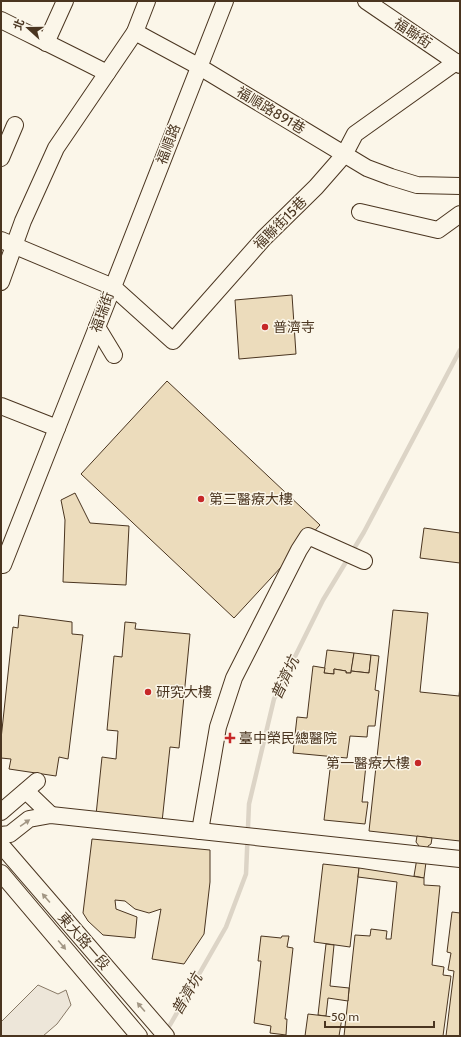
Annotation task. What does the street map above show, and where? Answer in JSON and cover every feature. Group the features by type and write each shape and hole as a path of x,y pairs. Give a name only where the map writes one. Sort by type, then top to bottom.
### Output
{"street":[{"path":"46,43 65,1"},
{"path":"1,282 8,243 23,221 56,148 137,33 147,1"},
{"name":"福順路","path":"113,287 198,66 225,1"},
{"name":"福聯街","path":"366,1 458,63"},
{"path":"1,20 108,73"},
{"name":"福順路891巷","path":"137,33 198,66 367,168 417,185 460,186"},
{"name":"福聯街15巷","path":"113,287 173,340 264,238 316,187 344,155 355,134 458,63"},
{"path":"1,158 16,125"},
{"path":"360,212 438,230 460,214"},
{"name":"福瑞街","path":"1,564 3,564 113,287 8,243"},
{"path":"97,327 114,356"},
{"path":"1,406 57,428"},
{"path":"200,831 218,726 234,678 299,550 308,536 364,561"},
{"path":"1,812 32,786 51,815"},
{"path":"1,835 10,834 29,820 51,815 460,859"},
{"name":"東大路一段","path":"1,845 166,1036"},
{"name":"東大路一段","path":"1,873 139,1036"}],"shaded area":[{"path":"38,985 58,994 66,990 71,1005 57,1024 43,1036 1,1036 1,1022"}],"building":[{"name":"普濟寺","path":"292,295 296,354 239,359 235,300"},
{"name":"第三醫療大樓","path":"167,381 320,525 234,618 81,474"},
{"path":"75,493 90,523 129,526 126,585 63,582 65,520 61,500"},
{"path":"424,528 460,533 460,563 420,558"},
{"name":"第一醫療大樓","path":"393,610 428,613 420,692 459,696 460,686 460,841 369,831"},
{"path":"19,615 72,622 72,634 83,635 68,759 59,757 56,776 9,769 11,759 1,758 1,739 13,627 18,628"},
{"name":"研究大樓","path":"125,622 136,623 135,629 190,634 179,748 170,747 162,822 96,815 102,757 116,759 118,731 107,730 114,656 122,657"},
{"path":"327,650 354,653 351,673 334,669 334,674 324,673"},
{"path":"354,653 371,655 369,673 351,671"},
{"path":"371,655 379,656 375,690 379,691 375,726 368,726 367,737 350,736 347,758 293,753 297,717 307,718 313,666 325,668 324,673 334,674 334,669 346,671 346,673 351,673 351,671 369,673"},
{"path":"331,761 366,765 362,802 368,802 365,824 324,820"},
{"path":"417,836 432,838 431,844 428,846 424,878 414,876 419,846 416,842"},
{"path":"92,839 210,850 210,882 204,934 184,964 152,959 161,909 149,913 135,909 125,901 115,900 116,909 137,917 135,938 103,935 88,921 83,913"},
{"path":"323,864 359,868 350,947 314,942"},
{"path":"359,868 424,878 424,885 440,886 432,965 444,967 443,975 451,976 443,1036 344,1036 355,935 370,936 371,929 387,931 386,939 391,939 397,882 358,877"},
{"path":"452,912 460,913 460,1036 446,1036 454,971 448,970 451,953 447,952"},
{"path":"261,936 281,938 282,936 289,936 287,947 293,948 285,1019 287,1019 286,1035 270,1033 271,1026 254,1023 261,961 258,961"},
{"path":"326,944 334,945 330,986 349,988 348,1001 328,998 326,1016 318,1015"},
{"path":"308,1014 342,1018 339,1036 305,1036"}],"waterway":[{"name":"普濟坑","path":"170,1025 226,927 246,874 249,804 274,699 323,600 364,532 460,350"}],"place":[{"name":"普濟寺","path":"265,327"},
{"name":"第三醫療大樓","path":"201,499"},
{"name":"研究大樓","path":"148,692"},
{"name":"臺中榮民總醫院","path":"230,738"},
{"name":"第一醫療大樓","path":"418,763"}]}
